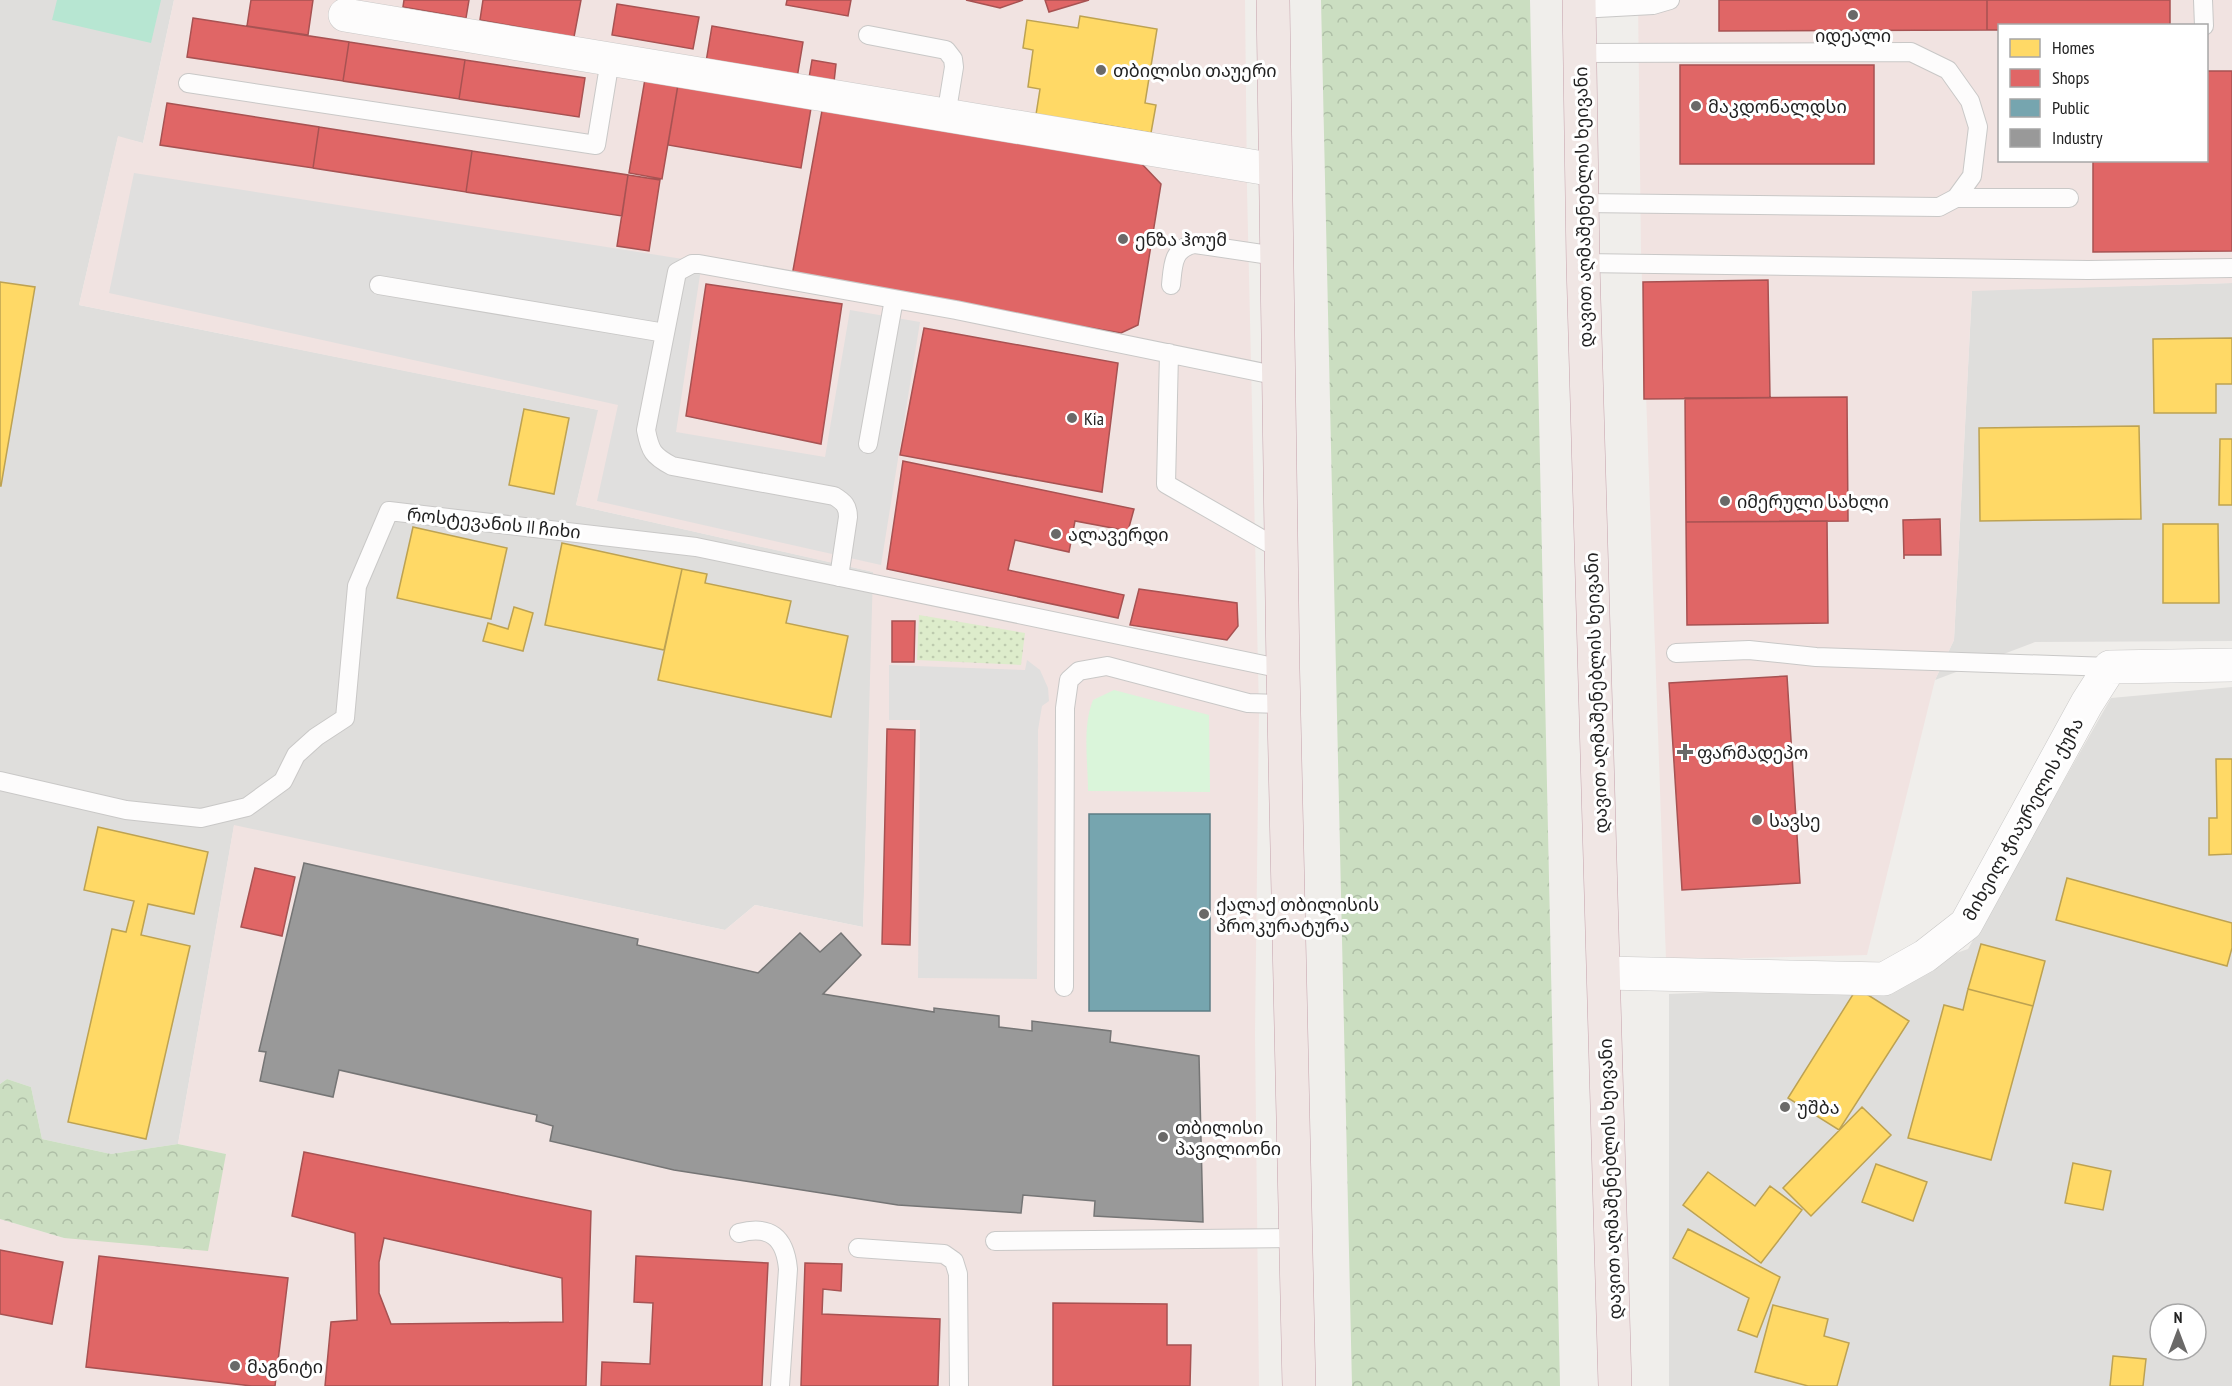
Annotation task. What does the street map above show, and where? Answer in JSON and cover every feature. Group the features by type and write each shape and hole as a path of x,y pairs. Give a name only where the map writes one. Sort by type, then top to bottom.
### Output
{"highway":[{"path":"1273,0 1282,669 1299,1386"},
{"name":"დავით აღმაშენებლის ხეივანი","path":"1579,5 1583,263 1615,1386"}],"street":[{"path":"345,15 1275,170"},
{"path":"2110,667 2232,665"},
{"name":"მიხეილ ჭიაურელის ქუჩა","path":"1604,973 1884,979 1925,956 1966,924 2087,703 2110,667"}],"lane":[{"path":"1579,5 1653,5 1670,0"},
{"path":"2203,0 2204,24"},
{"path":"868,35 946,50 954,67 946,116"},
{"path":"1580,53 1911,52 1948,70 1970,102 1978,127 1972,176 1956,198 1939,207 1582,202"},
{"path":"188,83 596,144 610,60"},
{"path":"1956,198 2069,198"},
{"path":"1170,285 1173,259 1178,250 1186,246 1195,244 1276,256"},
{"path":"1583,263 2088,270 2232,268"},
{"path":"1279,376 894,299 692,264 677,272 646,430 649,446 657,458 672,466 834,496 843,502 848,509 848,517 839,577 1282,669"},
{"path":"379,285 665,333"},
{"path":"868,444 894,299"},
{"path":"1169,353 1166,484 1281,550"},
{"name":"როსტევანის II ჩიხი","path":"0,781 126,810 190,817 201,818 247,807 283,781 296,755 316,737 345,718 357,586 389,511 696,547 839,577"},
{"path":"1676,653 1749,650 1816,657 2110,667"},
{"path":"1064,987 1065,708 1069,680 1079,671 1107,666 1248,703 1284,704"},
{"path":"739,1233 752,1230 768,1232 780,1241 786,1254 788,1269 780,1386"},
{"path":"995,1241 1296,1238"},
{"path":"858,1248 944,1254 954,1261 958,1274 958,1386"}],"shaded area":[{"path":"0,0 174,0 143,143 118,137 79,305 599,410 576,505 874,572 863,927 755,905 725,930 234,826 178,1144 111,1154 42,1139 31,1087 7,1079 0,1084"},
{"path":"174,0 1245,0 1259,711 1255,1034 1259,1386 0,1386 0,1219 64,1238 226,1154 178,1144 234,825 725,930 755,905 863,927 873,572 576,505 598,410 79,305 118,136 143,143"},
{"path":"1638,0 2232,0 2232,283 1972,291 1954,640 1935,680 1867,955 1666,960 1641,251"},
{"path":"134,173 702,262 676,432 825,457 850,310 920,322 881,565 597,501 618,405 109,293"},
{"path":"2232,283 2232,641 2035,642 1935,680 1954,640 1972,290"},
{"path":"1027,660 1040,670 1048,688 1049,701 1042,706 1038,730 1037,979 918,978 920,720 889,720 889,665 1025,670"},
{"path":"2232,687 2232,1386 1669,1386 1669,994 1862,986 1968,949 2111,698"}],"green space":[{"path":"57,0 161,0 151,43 52,20"},
{"path":"1321,0 1530,0 1560,1386 1352,1386"},
{"path":"919,615 1025,633 1021,665 917,660"},
{"path":"1114,690 1209,715 1210,792 1088,791 1086,745 1090,710 1093,700"},
{"path":"7,1079 31,1087 42,1139 111,1154 178,1144 226,1154 208,1251 64,1238 0,1219 0,1084"}],"building: Homes":[{"path":"1080,16 1157,29 1145,103 1156,105 1151,133 1094,123 1035,121 1040,89 1028,87 1033,50 1023,48 1027,20 1078,28"},
{"path":"0,282 35,287 1,486 0,486"},
{"path":"2232,338 2232,384 2216,384 2216,413 2154,413 2153,339"},
{"path":"524,409 569,418 554,494 509,485"},
{"path":"2139,426 2141,519 1980,521 1979,428"},
{"path":"2220,439 2232,439 2232,505 2219,505"},
{"path":"2163,524 2218,524 2219,603 2163,603"},
{"path":"413,527 507,548 491,619 397,598"},
{"path":"562,543 682,569 664,650 545,625"},
{"path":"682,569 707,574 705,583 791,601 786,623 848,636 831,717 658,680"},
{"path":"514,607 533,613 523,651 483,641 488,623 508,629"},
{"path":"2216,759 2232,759 2232,854 2209,855 2209,818 2217,818"},
{"path":"98,827 208,852 194,914 148,904 141,935 190,946 146,1139 68,1122 112,929 126,932 134,901 84,890"},
{"path":"2067,878 2232,923 2232,948 2227,966 2056,920"},
{"path":"1981,944 2045,961 2033,1006 1968,989"},
{"path":"1857,988 1909,1021 1839,1130 1788,1098"},
{"path":"1968,989 2033,1006 1991,1160 1908,1138 1944,1005 1963,1010"},
{"path":"1862,1107 1891,1135 1811,1216 1783,1188"},
{"path":"2073,1163 2111,1171 2103,1210 2065,1203"},
{"path":"1876,1164 1927,1182 1913,1221 1862,1202"},
{"path":"1708,1172 1755,1206 1770,1186 1802,1210 1761,1263 1683,1205"},
{"path":"1688,1229 1780,1277 1757,1337 1738,1330 1749,1298 1673,1258"},
{"path":"1773,1305 1828,1319 1824,1336 1849,1343 1837,1386 1808,1386 1755,1372"},
{"path":"2113,1356 2146,1359 2143,1386 2110,1386"}],"building: Shops":[{"path":"251,0 313,0 308,35 247,26"},
{"path":"404,0 469,0 466,18 403,7"},
{"path":"483,0 581,0 574,37 480,20"},
{"path":"787,0 851,0 848,16 786,5"},
{"path":"966,0 1023,0 1000,8"},
{"path":"1045,0 1089,0 1049,12"},
{"name":"იდეალი","path":"1719,0 1987,0 1987,30 1719,31"},
{"path":"1987,0 2170,0 2170,24 1998,24 1998,30 1987,30"},
{"path":"617,4 699,17 693,49 612,35"},
{"path":"193,18 349,42 343,81 187,57"},
{"path":"712,26 803,42 797,78 706,62"},
{"path":"349,42 465,60 459,99 343,81"},
{"path":"465,60 585,78 579,117 459,99"},
{"path":"812,60 836,64 834,82 809,78"},
{"path":"1680,65 1874,65 1874,164 1680,164"},
{"path":"2208,71 2232,71 2232,251 2093,252 2093,162 2208,162"},
{"path":"646,73 679,79 662,179 629,173"},
{"path":"679,79 812,102 801,168 668,145"},
{"path":"167,103 319,127 313,168 160,145"},
{"path":"823,105 1139,161 1161,184 1138,325 1121,333 792,276"},
{"path":"319,127 472,151 466,192 313,168"},
{"path":"472,151 628,175 622,216 466,192"},
{"path":"628,175 660,180 649,251 617,246"},
{"path":"1768,280 1770,398 1644,399 1643,282"},
{"path":"706,284 842,304 821,444 686,416"},
{"path":"924,328 1118,363 1102,492 900,455"},
{"path":"1847,397 1848,521 1686,522 1685,398"},
{"path":"903,461 1134,509 1128,531 1075,521 1069,552 1015,540 1008,570 1124,595 1118,618 887,569"},
{"path":"1940,519 1941,555 1904,555 1904,559 1903,520"},
{"path":"1827,521 1828,623 1687,625 1686,522"},
{"path":"1139,589 1237,603 1238,626 1227,640 1130,625"},
{"path":"892,621 915,621 914,662 892,662"},
{"path":"1787,676 1800,883 1682,890 1669,683"},
{"path":"887,729 915,730 910,945 882,944"},
{"path":"255,868 295,877 282,936 241,927"},
{"path":"304,1152 591,1211 586,1386 325,1386 331,1322 357,1320 355,1233 292,1216","holes":["384,1238 562,1278 563,1322 391,1324 379,1293 379,1262"]},
{"path":"0,1250 63,1262 52,1324 0,1314"},
{"path":"99,1256 288,1278 275,1386 252,1386 86,1367"},
{"path":"636,1256 768,1263 762,1386 601,1386 602,1362 650,1364 653,1303 634,1302"},
{"path":"805,1263 842,1264 841,1291 823,1289 822,1314 940,1319 938,1386 801,1386"},
{"path":"1053,1303 1167,1304 1167,1345 1191,1345 1190,1386 1053,1386"}],"building: Public":[{"path":"1089,814 1210,814 1210,1011 1089,1011"}],"building: Industry":[{"path":"304,863 638,939 637,945 758,973 800,933 820,952 841,933 861,955 823,994 934,1012 934,1008 999,1016 999,1027 1032,1031 1032,1021 1111,1031 1110,1042 1199,1056 1203,1222 1094,1216 1095,1201 1023,1195 1021,1213 898,1205 674,1170 550,1141 553,1126 536,1121 537,1115 339,1070 333,1097 260,1081 266,1052 259,1051"}],"place":[{"name":"იდეალი","path":"1853,15"},
{"name":"თბილისი თაუერი","path":"1101,70"},
{"name":"მაკდონალდსი","path":"1696,106"},
{"name":"ენზა ჰოუმ","path":"1123,239"},
{"name":"Kia","path":"1072,418"},
{"name":"იმერული სახლი","path":"1725,501"},
{"name":"ალავერდი","path":"1056,534"},
{"name":"ფარმადეპო","path":"1685,752"},
{"name":"სავსე","path":"1757,820"},
{"name":"ქალაქ თბილისის პროკურატურა","path":"1204,914"},
{"name":"უშბა","path":"1785,1107"},
{"name":"თბილისი პავილიონი","path":"1163,1137"},
{"name":"მაგნიტი","path":"235,1366"}]}
